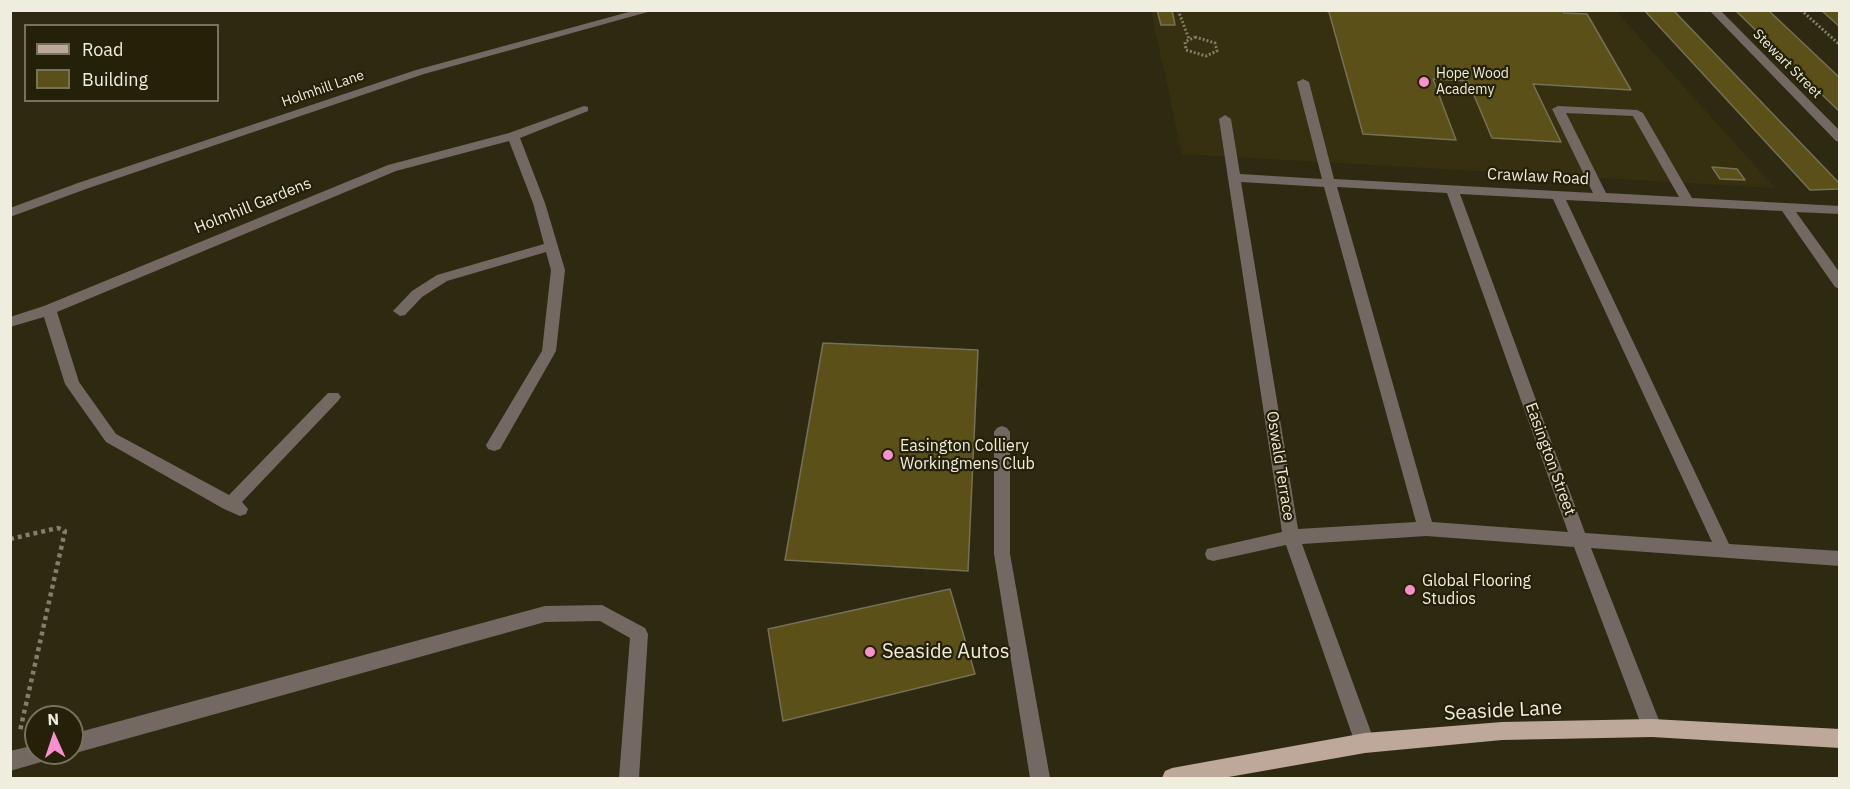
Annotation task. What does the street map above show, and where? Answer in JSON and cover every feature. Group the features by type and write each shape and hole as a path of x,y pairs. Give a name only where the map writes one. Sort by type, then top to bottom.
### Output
{"main road":[{"name":"Seaside Lane","path":"1172,778 1365,743 1502,731 1652,728 1839,739"}],"street":[{"name":"Holmhill Lane","path":"10,213 93,182 420,72 650,10"},
{"name":"Stewart Street","path":"1714,10 1839,138"},
{"path":"1304,82 1329,183 1372,329 1426,529"},
{"name":"Holmhill Gardens","path":"10,322 49,310 392,168 513,136 584,109"},
{"path":"1601,197 1558,109 1637,113 1687,201"},
{"name":"Oswald Terrace","path":"1224,119 1236,178 1291,537 1365,743"},
{"path":"494,445 549,351 558,270 539,203 513,136"},
{"name":"Crawlaw Road","path":"1236,178 1839,210"},
{"name":"Easington Street","path":"1452,189 1579,538 1652,728"},
{"path":"1557,194 1724,550"},
{"path":"1786,207 1839,284"},
{"path":"400,311 417,294 442,278 551,246"},
{"path":"49,310 72,384 111,438 235,506 333,397"},
{"path":"1002,432 1002,554 1040,778"},
{"path":"1213,554 1291,537 1426,529 1839,558"},
{"path":"84,741 545,614 602,613 639,634 630,778"}],"path":[{"path":"1178,10 1189,39"},
{"path":"1801,10 1839,45"},
{"path":"1189,39 1210,39 1218,47 1217,51 1206,56 1191,53 1184,46 1189,39"},
{"path":"10,538 58,528 64,531 12,761"}],"shaded area":[{"name":"Hope Wood Academy","path":"1151,11 1616,11 1775,188 1182,154"}],"building":[{"path":"1157,10 1172,10 1175,25 1161,25"},
{"path":"1322,10 1563,10 1564,13 1587,14 1631,90 1533,84 1561,142 1492,138 1468,81 1433,79 1456,140 1363,134 1329,12"},
{"path":"1644,10 1673,10 1840,184 1840,189 1810,190"},
{"path":"1735,10 1768,10 1840,78 1840,112"},
{"path":"1821,10 1840,10 1840,27"},
{"path":"1712,167 1737,169 1745,180 1720,179"},
{"name":"Easington Colliery Workingmens Club","path":"823,343 978,350 968,571 785,560"},
{"name":"Seaside Autos","path":"950,589 975,674 783,721 768,629"}],"place":[{"name":"Hope Wood Academy","path":"1424,82"},
{"name":"Easington Colliery Workingmens Club","path":"888,455"},
{"name":"Global Flooring Studios","path":"1410,590"},
{"name":"Seaside Autos","path":"870,652"}]}
